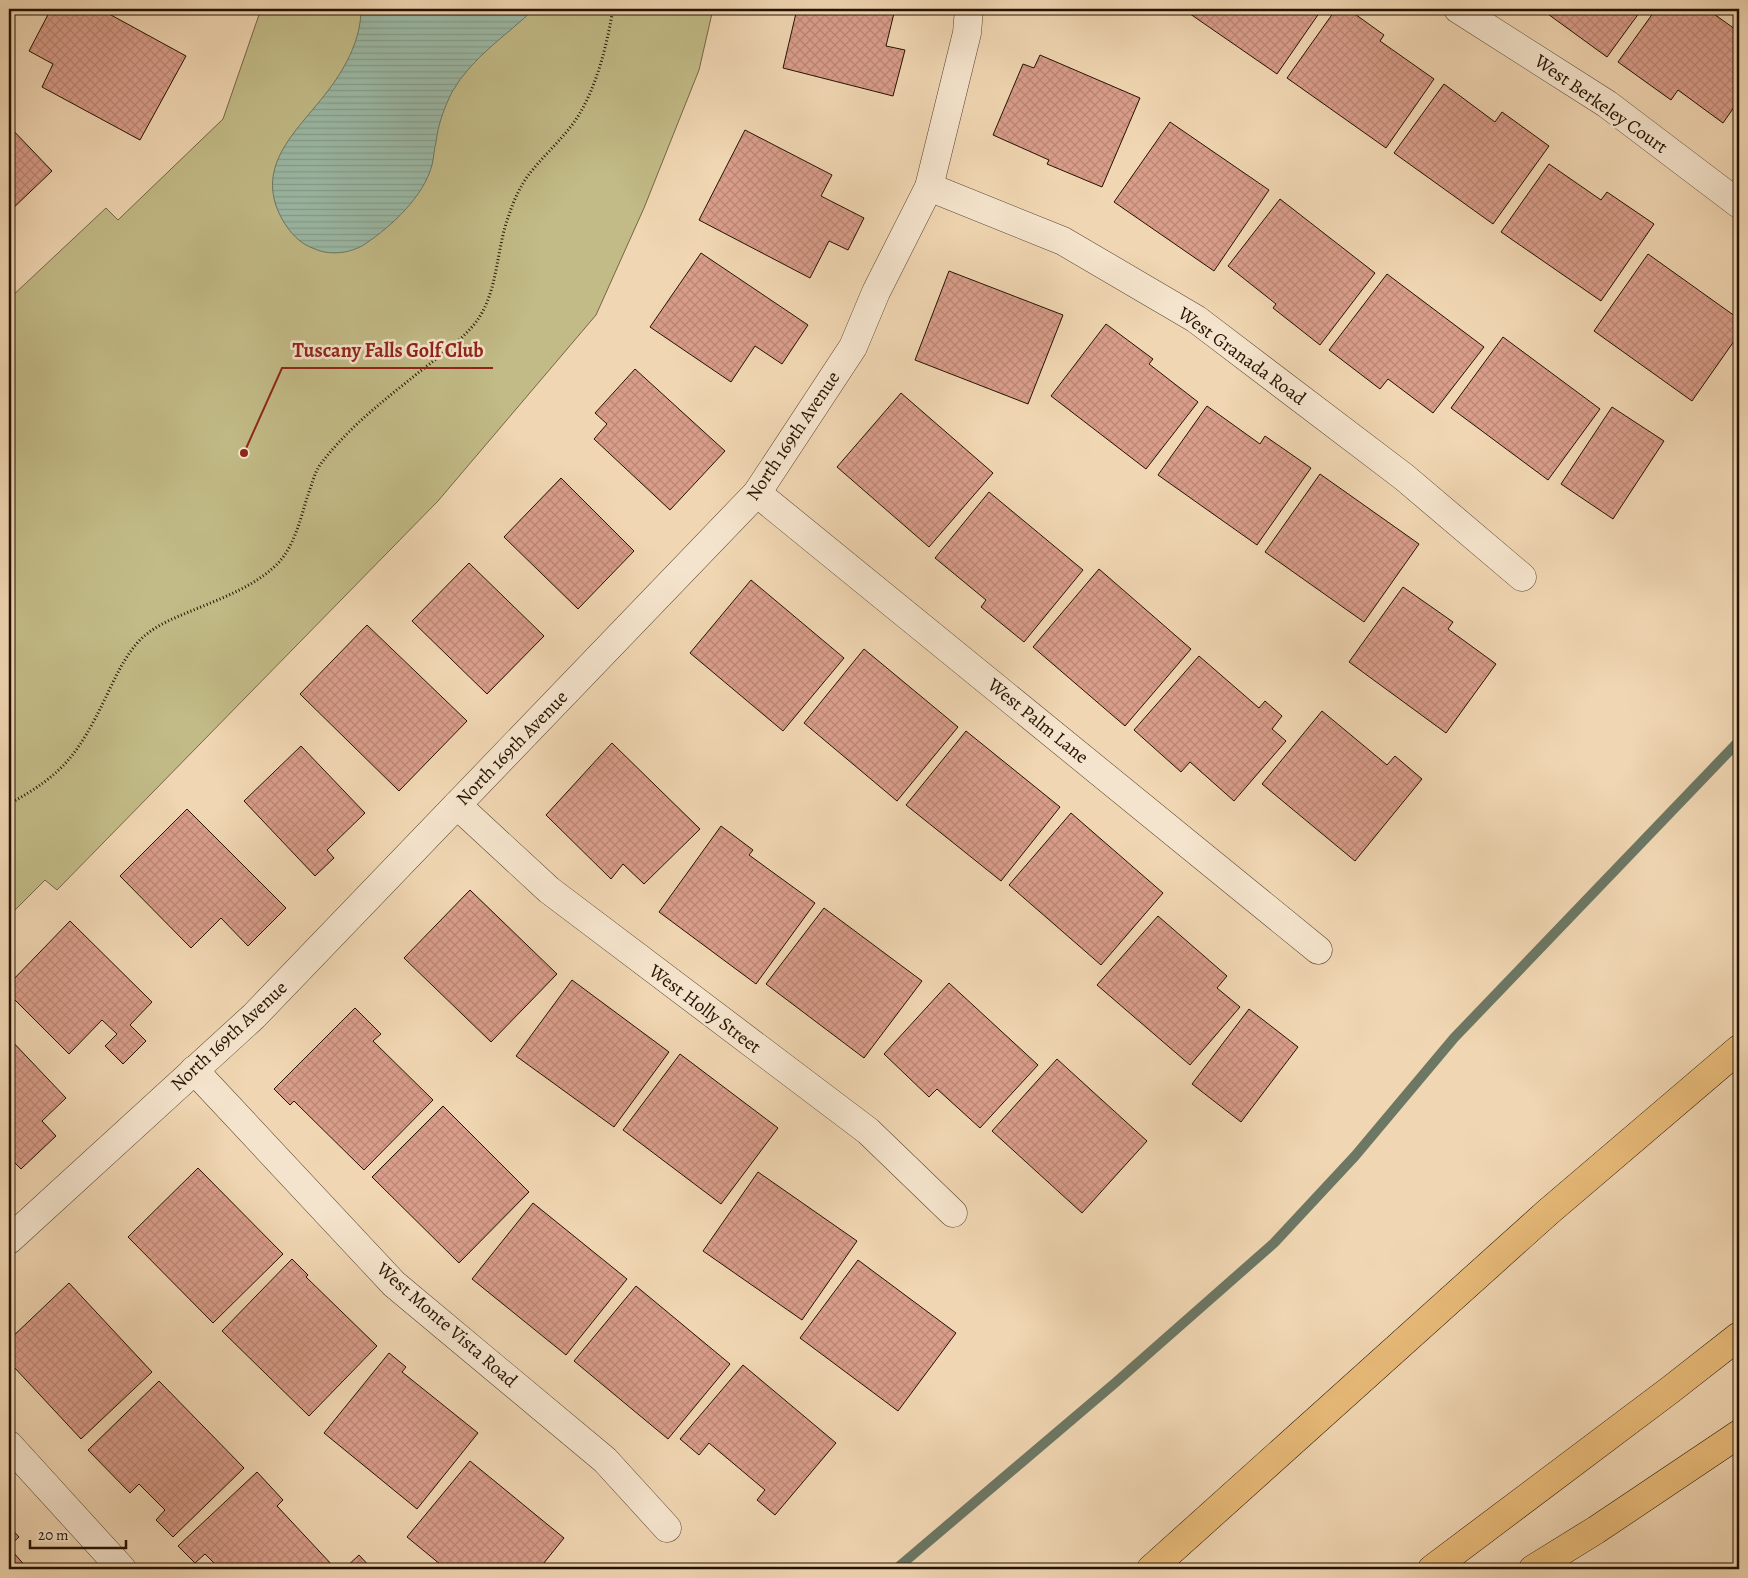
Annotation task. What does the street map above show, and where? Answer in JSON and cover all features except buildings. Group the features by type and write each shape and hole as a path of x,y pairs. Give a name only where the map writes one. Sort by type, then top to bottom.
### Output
{"highway":[{"path":"1151,1569 1548,1212 1739,1049"},
{"path":"1432,1569 1739,1336"},
{"path":"1533,1569 1596,1530 1739,1434"}],"street":[{"name":"North 169th Avenue","path":"9,1240 254,1016 758,493 853,347 876,292 929,188 967,33 969,9"},
{"name":"West Berkeley Court","path":"1458,9 1607,104 1739,204"},
{"name":"West Granada Road","path":"929,188 1063,241 1196,319 1404,477 1522,577"},
{"name":"West Palm Lane","path":"758,493 1318,950"},
{"name":"West Holly Street","path":"457,805 549,890 868,1131 953,1213"},
{"name":"West Monte Vista Road","path":"194,1070 394,1284 605,1460 667,1528"},
{"path":"9,1445 122,1569"}],"path":[{"path":"9,804 54,775 78,749 122,665 142,638 168,620 240,589 262,577 275,567 290,547 318,468 349,432 473,327 483,312 489,295 507,220 515,198 526,178 568,131 580,114 601,61 613,9"}],"shaded area":[{"path":"261,9 713,9 699,70 644,208 596,315 438,501 57,890 45,880 9,916 9,299 106,208 118,220 223,119"},
{"path":"361,9 534,9 479,57 460,79 444,110 428,177 406,209 386,228 360,247 341,253 334,253 310,247 288,229 274,199 273,181 276,164 284,148 330,88 347,61 359,30"}],"waterway":[{"path":"896,1569 1115,1383 1274,1243 1355,1156 1454,1038 1739,741"}],"place":[{"name":"Tuscany Falls Golf Club","path":"244,453"}]}
